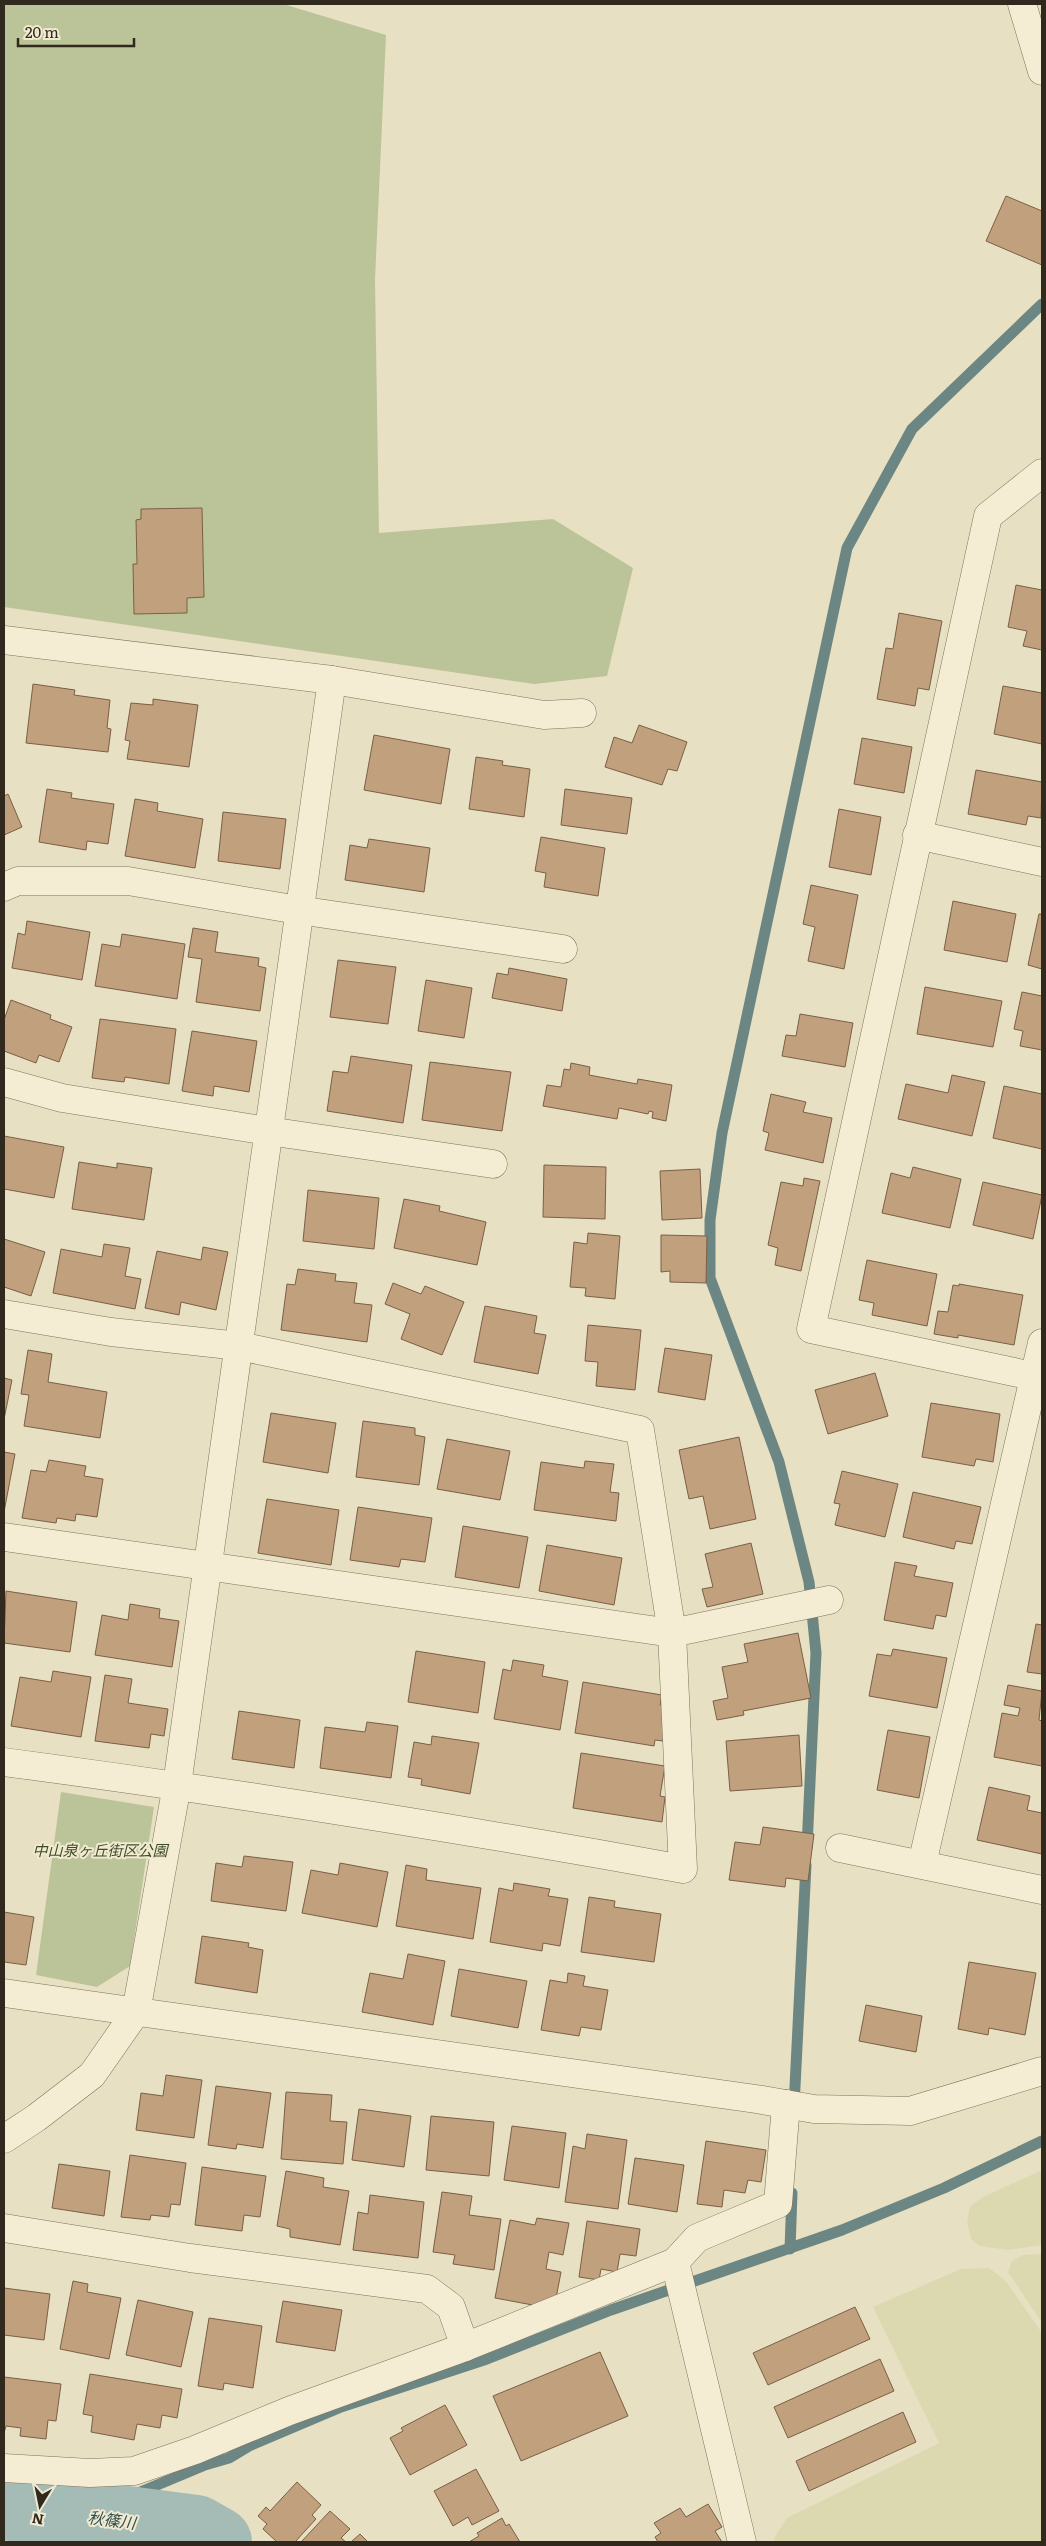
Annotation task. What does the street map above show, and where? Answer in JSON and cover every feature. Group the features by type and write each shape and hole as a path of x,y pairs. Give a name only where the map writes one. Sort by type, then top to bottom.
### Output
{"street":[{"path":"1022,4 1042,71"},
{"path":"1039,1377 811,1329 917,835 988,516 1042,473"},
{"path":"4,640 332,680 544,714 582,712"},
{"path":"4,2139 36,2118 92,2076 136,2012 176,1785 239,1346 298,910 332,680"},
{"path":"917,835 1042,862"},
{"path":"4,888 18,881 128,881 298,910 563,949"},
{"path":"4,1082 62,1098 493,1164"},
{"path":"4,1314 111,1332 239,1346 640,1430 672,1633 683,1869 484,1833 176,1785 4,1762"},
{"path":"922,1864 1039,1377 1042,1343"},
{"path":"4,1536 207,1567 672,1633 829,1600"},
{"path":"840,1848 1042,1890"},
{"path":"4,1993 756,2099 814,2109 910,2111 1042,2071"},
{"path":"4,2468 90,2473 134,2472 195,2450 289,2411 464,2347 675,2262 697,2238 778,2204 786,2104"},
{"path":"4,2228 190,2258 427,2289 451,2307 464,2347"},
{"path":"675,2262 742,2542"}],"shaded area":[{"path":"1042,2170 1042,2245 1007,2250 980,2246 971,2239 967,2222 970,2206 983,2197"},
{"path":"1042,2254 1042,2323 1008,2272 1012,2261 1023,2255"},
{"path":"989,2268 1005,2280 1042,2333 1042,2542 775,2542 774,2538 787,2518 939,2443 873,2307 961,2269"}],"green space":[{"path":"4,4 283,4 386,35 375,280 379,533 553,519 633,568 607,676 534,684 4,607"},
{"name":"中山泉ヶ丘街区公園","path":"61,1792 154,1807 130,1966 97,1987 36,1975"}],"building":[{"path":"1006,196 1042,211 1042,265 986,241"},
{"path":"202,508 204,597 187,598 187,613 134,614 133,564 137,564 136,520 141,519 141,509"},
{"path":"1016,585 1042,590 1042,650 1023,646 1027,631 1008,627"},
{"path":"899,613 942,621 929,690 918,688 915,706 877,699 886,648 893,649"},
{"path":"33,684 75,690 74,695 110,700 107,728 111,729 108,752 26,743"},
{"path":"1003,686 1042,693 1042,744 994,734"},
{"path":"153,699 198,705 189,767 127,759 130,741 125,740 131,703 153,705"},
{"path":"639,725 687,742 677,771 668,769 662,785 605,767 614,737 632,743"},
{"path":"374,735 450,749 441,804 364,790"},
{"path":"862,738 912,747 904,793 854,784"},
{"path":"476,757 503,761 502,765 530,769 524,817 469,809"},
{"path":"976,770 1042,782 1041,818 1028,816 1026,825 968,814"},
{"path":"47,789 72,793 71,798 114,804 108,844 87,841 86,850 39,842"},
{"path":"565,789 632,798 627,834 561,825"},
{"path":"8,794 22,827 4,835 4,796"},
{"path":"135,799 158,803 157,811 203,819 195,868 125,856"},
{"path":"839,809 881,817 871,875 829,867"},
{"path":"223,812 286,819 280,869 218,861"},
{"path":"541,837 605,848 598,896 544,887 546,873 535,871"},
{"path":"369,839 430,848 424,892 345,880 350,845 367,848"},
{"path":"811,885 858,895 844,969 808,961 815,927 803,924"},
{"path":"953,901 1016,914 1007,962 944,950"},
{"path":"1039,914 1042,914 1042,969 1028,965"},
{"path":"27,921 90,932 82,980 12,968 18,933 25,935"},
{"path":"193,928 218,932 215,952 259,958 258,966 266,968 260,1011 196,1002 202,959 188,957"},
{"path":"122,934 185,944 177,999 95,986 102,944 120,947"},
{"path":"338,960 396,967 388,1024 330,1017"},
{"path":"509,968 567,979 562,1011 492,998 497,973 508,975"},
{"path":"426,980 472,988 464,1038 418,1031"},
{"path":"925,987 1002,1001 993,1047 917,1034"},
{"path":"1022,992 1042,996 1042,1050 1020,1046 1023,1031 1014,1029"},
{"path":"11,1000 51,1015 50,1019 72,1027 59,1062 39,1055 36,1063 4,1051 4,1020"},
{"path":"800,1014 853,1023 845,1067 782,1056 786,1035 796,1036"},
{"path":"100,1019 176,1029 169,1084 125,1077 124,1082 92,1078"},
{"path":"192,1031 257,1041 249,1092 214,1086 213,1096 182,1091"},
{"path":"351,1056 412,1065 403,1123 327,1111 333,1071 348,1073"},
{"path":"430,1062 511,1072 502,1131 422,1120"},
{"path":"571,1063 590,1067 589,1075 637,1084 638,1079 672,1085 666,1121 652,1118 653,1112 649,1111 648,1114 619,1108 617,1119 543,1106 547,1085 561,1087 564,1069 570,1070"},
{"path":"952,1075 985,1082 972,1136 898,1119 906,1084 948,1093"},
{"path":"1004,1086 1042,1094 1042,1149 993,1138"},
{"path":"771,1094 806,1102 803,1112 832,1118 823,1163 765,1150 769,1133 763,1131"},
{"path":"4,1136 64,1147 54,1198 4,1189"},
{"path":"79,1162 117,1168 117,1163 152,1168 144,1220 72,1209"},
{"path":"544,1165 606,1167 605,1219 543,1217"},
{"path":"913,1167 961,1179 950,1228 882,1213 891,1173 910,1178"},
{"path":"700,1169 702,1218 662,1220 660,1171"},
{"path":"804,1178 820,1181 801,1271 775,1265 778,1248 768,1245 781,1182 803,1186"},
{"path":"983,1182 1042,1195 1033,1239 973,1225"},
{"path":"308,1190 379,1198 374,1249 303,1241"},
{"path":"404,1199 440,1206 439,1211 486,1222 477,1265 394,1248"},
{"path":"588,1233 620,1236 615,1299 585,1296 586,1288 570,1287 574,1242 587,1244"},
{"path":"661,1235 707,1236 706,1283 670,1282 670,1271 661,1272"},
{"path":"4,1239 45,1252 31,1296 4,1287"},
{"path":"104,1244 130,1248 125,1276 141,1279 135,1309 53,1293 61,1249 102,1257"},
{"path":"203,1247 228,1252 216,1310 181,1302 179,1315 145,1308 157,1251 201,1260"},
{"path":"867,1260 937,1274 927,1326 872,1315 874,1303 859,1300"},
{"path":"298,1269 336,1274 335,1281 357,1283 354,1303 372,1305 367,1342 281,1330 287,1284 295,1285"},
{"path":"393,1283 421,1294 425,1286 464,1302 442,1355 401,1339 410,1314 385,1304"},
{"path":"959,1284 1023,1295 1014,1345 958,1335 958,1338 934,1334 938,1311 948,1312 953,1285 959,1286"},
{"path":"485,1306 537,1316 534,1333 546,1335 538,1374 474,1362"},
{"path":"588,1325 641,1330 635,1390 596,1386 598,1362 585,1361"},
{"path":"665,1348 712,1355 705,1400 658,1392"},
{"path":"28,1350 52,1354 48,1382 107,1392 100,1438 24,1426 29,1395 21,1394"},
{"path":"875,1373 888,1416 828,1434 815,1390"},
{"path":"4,1378 12,1380 4,1419"},
{"path":"931,1403 1000,1414 993,1462 976,1459 974,1466 922,1457"},
{"path":"271,1413 336,1423 328,1473 263,1462"},
{"path":"363,1421 415,1428 415,1435 425,1437 419,1485 356,1477"},
{"path":"739,1437 756,1519 710,1529 703,1496 689,1499 679,1450"},
{"path":"447,1439 510,1451 500,1500 437,1489"},
{"path":"4,1452 15,1454 4,1512"},
{"path":"49,1460 86,1466 84,1476 103,1479 97,1517 76,1514 75,1521 57,1518 56,1523 22,1518 31,1470 46,1472"},
{"path":"585,1461 614,1464 610,1492 619,1493 616,1521 534,1510 541,1462 584,1468"},
{"path":"842,1471 898,1484 885,1537 835,1525 840,1504 834,1503"},
{"path":"913,1492 981,1507 972,1544 956,1541 954,1549 903,1537"},
{"path":"267,1499 339,1510 331,1565 258,1553"},
{"path":"358,1507 432,1518 425,1562 401,1559 399,1567 350,1560"},
{"path":"463,1526 528,1537 519,1588 455,1577"},
{"path":"751,1543 763,1594 707,1607 702,1589 713,1587 705,1554"},
{"path":"547,1545 622,1558 614,1605 539,1591"},
{"path":"895,1562 917,1566 914,1576 953,1583 946,1617 936,1615 933,1629 884,1620"},
{"path":"6,1591 77,1602 70,1652 4,1643"},
{"path":"130,1604 160,1609 159,1618 179,1621 172,1667 95,1655 102,1615 128,1620"},
{"path":"1036,1624 1042,1625 1042,1674 1027,1672"},
{"path":"798,1633 811,1698 743,1711 744,1715 717,1720 713,1701 728,1698 722,1667 748,1662 744,1644"},
{"path":"893,1649 947,1658 937,1708 869,1696 877,1654 891,1656"},
{"path":"416,1651 485,1662 478,1713 408,1702"},
{"path":"513,1660 544,1665 542,1676 568,1681 560,1730 494,1719 503,1669 511,1671"},
{"path":"53,1671 91,1677 81,1737 11,1726 20,1677 51,1682"},
{"path":"105,1675 132,1679 128,1703 168,1709 164,1736 151,1734 149,1748 95,1741"},
{"path":"583,1682 662,1695 660,1705 668,1706 663,1741 655,1740 654,1746 575,1733"},
{"path":"1008,1685 1042,1691 1039,1720 1042,1721 1042,1766 994,1757 1002,1713 1018,1716 1020,1708 1004,1705"},
{"path":"239,1711 300,1720 294,1768 232,1759"},
{"path":"367,1722 398,1726 391,1778 320,1768 325,1727 365,1732"},
{"path":"888,1730 930,1737 919,1798 877,1790"},
{"path":"799,1735 802,1786 730,1791 726,1741"},
{"path":"432,1736 479,1743 470,1794 421,1785 422,1779 408,1777 414,1742 431,1745"},
{"path":"581,1753 665,1766 660,1796 665,1797 662,1822 573,1808"},
{"path":"989,1787 1030,1796 1027,1810 1042,1813 1042,1854 977,1840"},
{"path":"763,1827 814,1834 808,1881 786,1878 785,1887 729,1880 735,1842 760,1845"},
{"path":"244,1856 293,1862 286,1911 211,1901 216,1863 242,1867"},
{"path":"340,1863 388,1872 377,1927 302,1913 311,1870 338,1875"},
{"path":"406,1865 427,1869 426,1880 481,1888 473,1939 396,1926"},
{"path":"514,1883 550,1889 548,1896 568,1899 560,1946 543,1943 542,1951 490,1942 499,1888 513,1891"},
{"path":"589,1897 615,1901 614,1907 661,1914 654,1962 581,1952"},
{"path":"4,1912 34,1917 26,1965 4,1962"},
{"path":"202,1936 249,1943 248,1947 263,1950 257,1993 195,1983"},
{"path":"408,1954 445,1961 433,2025 362,2012 370,1973 403,1979"},
{"path":"969,1962 1036,1973 1025,2035 989,2028 988,2035 958,2029"},
{"path":"459,1969 527,1981 518,2028 451,2016"},
{"path":"568,1973 585,1976 583,1986 608,1990 601,2030 581,2027 579,2036 541,2030 550,1980 567,1983"},
{"path":"866,2005 922,2016 916,2052 859,2041"},
{"path":"166,2075 202,2080 194,2138 136,2130 141,2093 163,2096"},
{"path":"216,2086 271,2093 263,2148 237,2144 236,2149 208,2145"},
{"path":"286,2092 332,2095 330,2121 347,2122 343,2164 281,2159"},
{"path":"359,2109 411,2116 404,2167 352,2160"},
{"path":"431,2116 494,2122 489,2176 426,2170"},
{"path":"512,2126 566,2133 559,2188 504,2180"},
{"path":"587,2134 627,2140 618,2209 565,2202 573,2146 585,2149"},
{"path":"706,2141 766,2150 761,2182 748,2180 745,2193 724,2190 722,2207 697,2204"},
{"path":"130,2155 186,2163 180,2205 171,2204 169,2217 151,2215 150,2220 121,2217"},
{"path":"635,2158 684,2165 677,2212 628,2204"},
{"path":"59,2164 110,2171 104,2216 52,2208"},
{"path":"202,2167 266,2176 260,2217 244,2215 242,2231 195,2225"},
{"path":"286,2171 324,2178 323,2187 349,2191 340,2245 290,2237 290,2229 277,2226"},
{"path":"442,2192 472,2196 469,2215 501,2219 494,2270 453,2264 455,2255 433,2252"},
{"path":"370,2195 424,2202 418,2258 353,2250 358,2212 368,2214"},
{"path":"537,2218 569,2223 563,2255 549,2252 546,2269 561,2272 554,2309 495,2298 510,2220 535,2225"},
{"path":"587,2221 640,2229 636,2256 620,2254 617,2272 601,2269 599,2280 579,2277"},
{"path":"73,2281 88,2284 87,2292 121,2298 109,2359 60,2349"},
{"path":"4,2288 50,2294 44,2340 4,2335"},
{"path":"138,2300 193,2312 181,2367 126,2355"},
{"path":"283,2301 342,2310 335,2351 276,2342"},
{"path":"855,2307 870,2339 768,2385 753,2353"},
{"path":"209,2318 262,2326 253,2388 224,2383 223,2390 198,2386"},
{"path":"600,2352 628,2416 521,2461 493,2396"},
{"path":"880,2359 894,2391 788,2438 774,2407"},
{"path":"90,2374 182,2389 177,2418 162,2415 160,2428 137,2424 134,2440 91,2432 93,2416 83,2414"},
{"path":"4,2377 61,2384 56,2421 48,2420 46,2439 20,2436 21,2428 6,2426 4,2433"},
{"path":"445,2405 467,2445 410,2475 390,2438 403,2431 401,2428"},
{"path":"903,2412 916,2442 809,2491 796,2461"},
{"path":"476,2469 499,2511 472,2525 468,2517 453,2526 434,2491"},
{"path":"297,2482 321,2505 312,2515 316,2519 295,2542 277,2542 263,2529 267,2524 258,2516 266,2507 270,2511"},
{"path":"708,2504 722,2527 715,2531 722,2542 658,2542 655,2537 661,2533 654,2523 680,2508 686,2517"},
{"path":"330,2511 350,2529 341,2538 346,2542 301,2542"},
{"path":"502,2518 506,2526 509,2524 520,2542 469,2542 479,2536 477,2533"},
{"path":"360,2534 368,2542 351,2542"}],"waterway":[{"path":"807,1847 816,1653 809,1582 779,1462 710,1278 710,1220 722,1133 847,548 912,429 1042,304"},
{"path":"794,2107 806,1865"},
{"path":"83,2516 205,2465 229,2458 249,2446 341,2407 487,2359 611,2310 842,2230 944,2188 1042,2141"},
{"path":"790,2249 792,2193"},
{"name":"秋篠川","path":"4,2505 196,2530 217,2542"}]}
